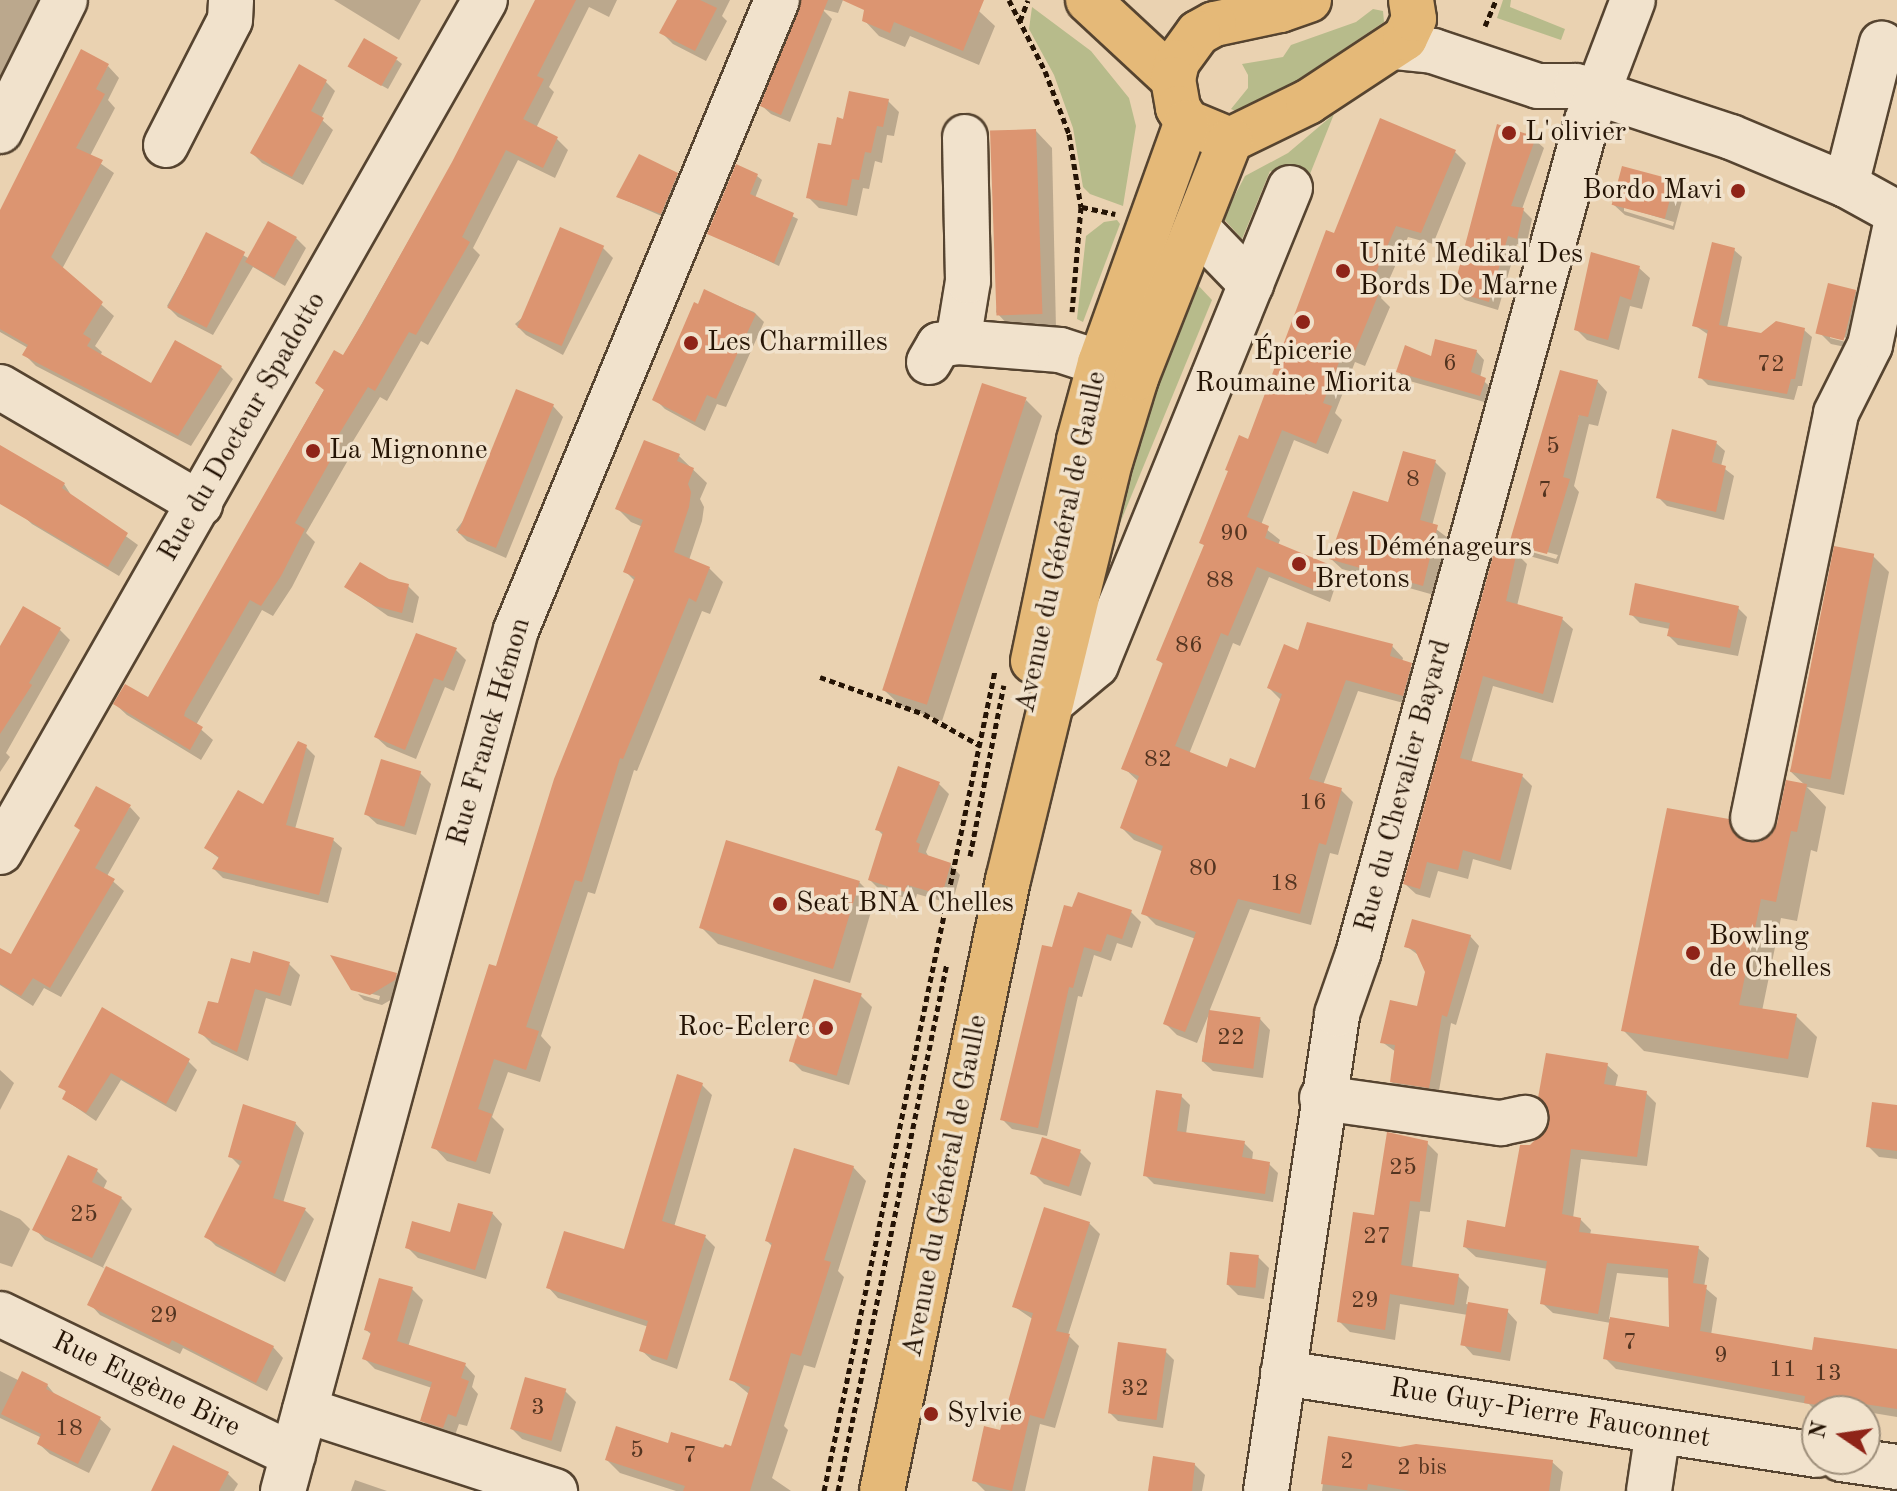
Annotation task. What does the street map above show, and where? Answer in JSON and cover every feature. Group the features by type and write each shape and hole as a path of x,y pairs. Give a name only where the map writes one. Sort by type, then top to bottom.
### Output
{"main road":[{"path":"1088,0 1173,79"},
{"path":"1309,0 1280,10 1214,24 1198,33 1177,62 1173,79 1178,108 1187,122 1230,140 1308,102 1407,18"},
{"name":"Avenue du Général de Gaulle","path":"1008,880 1024,711 1076,454 1080,357 1187,122"},
{"name":"Avenue du Général de Gaulle","path":"882,1491 1008,880 1121,422 1230,140"}],"street":[{"path":"0,131 65,0"},
{"path":"166,145 230,20 231,0"},
{"name":"Rue du Docteur Spadotto","path":"0,852 485,0"},
{"name":"Rue Franck Hémon","path":"288,1473 516,630 777,0"},
{"name":"Rue du Chevalier Bayard","path":"1266,1491 1322,1098 1337,1014 1358,954 1586,89 1633,0"},
{"path":"1407,18 1433,51 1538,86 1586,89 1731,137 1846,185 1897,213"},
{"path":"1846,185 1882,43"},
{"path":"965,137 968,281 944,352 1080,357"},
{"name":"Avenue du Général de Gaulle","path":"1053,701 1096,665 1290,188"},
{"path":"1753,818 1836,413 1870,345 1897,219"},
{"path":"1197,228 1251,284"},
{"path":"0,387 200,504"},
{"path":"1322,1098 1497,1133"},
{"name":"Rue Eugène Bire","path":"0,1314 288,1473"},
{"name":"Rue Guy-Pierre Fauconnet","path":"1283,1373 1801,1453"},
{"path":"305,1410 555,1491"},
{"path":"1649,1491 1658,1431"}],"path":[{"path":"1009,0 1045,71 1069,134 1081,207 1073,308 1080,357"},
{"path":"1019,22 1028,0"},
{"path":"1485,26 1496,0"},
{"path":"1081,207 1120,215"},
{"path":"824,1491 995,669"},
{"path":"820,677 924,714 981,746"}],"green space":[{"path":"1503,0 1511,0 1510,7 1565,29 1561,40 1497,18"},
{"path":"1032,7 1091,51 1129,98 1136,126 1123,206 1090,194 1083,187 1073,128 1054,75 1029,29"},
{"path":"1373,9 1383,11 1384,22 1284,89 1272,103 1240,113 1231,109 1248,88 1248,75 1242,64 1283,57 1291,45 1356,22"},
{"path":"1334,114 1306,184 1270,171 1242,239 1223,218 1245,176 1288,153"},
{"path":"1117,220 1120,224 1083,322 1077,319 1086,236 1104,222"},
{"path":"1195,282 1212,300 1102,567 1126,465"}],"building":[{"path":"535,0 576,0 537,76 544,79 523,119 558,137 543,168 506,150 462,237 470,242 416,335 409,332 375,391 368,387 336,439 341,442 295,523 305,529 281,576 261,606 250,600 185,712 184,716 203,727 190,750 113,704 125,684 148,697 324,390 315,383 334,350 343,355 363,322 452,162"},
{"path":"677,0 700,0 717,8 695,51 659,33"},
{"path":"801,0 828,0 781,115 760,106"},
{"path":"842,0 984,0 963,51 894,22 890,33 862,21 864,10"},
{"path":"364,38 398,58 381,86 348,67"},
{"path":"81,49 109,64 96,89 105,94 76,148 103,160 51,257 103,302 83,334 91,339 87,346 151,383 175,340 222,366 178,436 22,355 28,345 0,329 0,210"},
{"path":"299,64 327,80 311,111 324,118 292,177 250,153"},
{"path":"849,91 889,99 883,127 877,126 871,153 865,152 859,180 852,179 847,206 806,198 818,143 831,145 837,117 843,119"},
{"path":"1380,118 1456,150 1421,233 1396,226 1369,289 1379,293 1353,356 1343,352 1323,403 1332,406 1316,444 1282,430 1247,517 1269,526 1265,538 1328,564 1318,591 1257,567 1228,636 1221,633 1175,746 1227,767 1230,758 1255,768 1282,694 1267,688 1284,644 1298,650 1307,622 1393,644 1390,656 1412,663 1403,696 1346,680 1309,779 1342,788 1326,845 1319,843 1300,914 1238,899 1185,1032 1163,1024 1196,932 1141,914 1163,846 1120,828 1139,776 1121,769 1163,663 1156,660 1204,545 1199,543 1228,471 1225,470 1239,435 1248,439 1326,230 1334,233"},
{"path":"1497,124 1536,137 1511,206 1524,208 1517,239 1508,236 1489,302 1453,291"},
{"path":"1036,129 1042,314 996,315 990,131"},
{"path":"639,154 678,173 661,214 616,197"},
{"path":"736,164 758,174 750,194 794,213 774,263 707,234"},
{"path":"1622,166 1675,180 1665,219 1612,205"},
{"path":"268,221 297,237 274,278 245,262"},
{"path":"560,227 604,246 562,346 517,327"},
{"path":"206,232 245,252 207,328 167,308"},
{"path":"1712,242 1735,248 1719,325 1761,333 1776,321 1805,328 1795,379 1791,379 1787,394 1698,378 1708,330 1692,326"},
{"path":"1591,252 1640,266 1631,300 1620,296 1608,340 1574,330"},
{"path":"1828,283 1856,290 1844,340 1815,333"},
{"path":"704,289 756,314 716,399 707,395 695,422 652,400 694,302 698,304"},
{"path":"1435,339 1477,350 1471,372 1486,378 1480,396 1396,372 1405,345 1431,356"},
{"path":"1560,370 1598,380 1588,417 1579,415 1563,477 1570,479 1547,554 1509,544"},
{"path":"982,383 1027,398 927,705 882,690"},
{"path":"516,389 554,404 496,548 458,533"},
{"path":"1672,429 1717,441 1712,462 1726,466 1716,512 1656,498"},
{"path":"644,440 680,454 677,461 694,468 688,484 691,492 689,507 674,552 710,567 696,602 689,598 623,759 620,758 582,882 575,880 526,1027 539,1031 526,1070 494,1059 478,1109 492,1114 476,1162 431,1148 489,964 496,966 554,779 635,577 623,572 643,520 615,509"},
{"path":"0,445 65,483 62,488 128,533 108,567 0,504"},
{"path":"1403,451 1436,460 1420,520 1438,525 1423,586 1329,559 1353,491 1388,502"},
{"path":"1496,545 1517,551 1506,601 1563,617 1543,694 1483,676 1460,758 1523,774 1500,861 1463,850 1458,870 1427,862 1420,889 1403,884"},
{"path":"1834,546 1874,554 1830,780 1790,772"},
{"path":"360,562 389,579 409,584 402,613 375,606 344,587"},
{"path":"1635,583 1739,606 1730,648 1667,636 1670,623 1629,615"},
{"path":"23,606 61,628 29,683 32,685 0,734 0,646"},
{"path":"416,633 457,648 443,681 434,678 405,750 374,737"},
{"path":"298,741 307,745 286,825 334,838 319,895 212,869 219,857 204,848 238,790 263,804"},
{"path":"381,759 421,771 404,827 364,814"},
{"path":"898,766 940,782 916,842 920,844 918,852 951,863 942,895 907,885 905,892 868,880 883,832 875,830"},
{"name":"Bowling de Chelles","path":"1786,780 1807,784 1797,832 1791,831 1776,902 1761,899 1739,1005 1797,1014 1788,1059 1621,1031 1667,808 1729,819 1737,837 1747,842 1760,842 1771,835 1777,824"},
{"path":"96,786 131,805 95,868 115,879 50,988 33,978 21,996 0,984 0,948 11,954 80,830 74,826"},
{"name":"Seat BNA Chelles","path":"726,840 860,881 833,969 699,928"},
{"path":"1078,892 1132,910 1122,939 1107,934 1101,952 1084,947 1073,988 1069,987 1038,1128 1000,1120 1042,945 1052,947 1064,905 1072,907"},
{"path":"1412,919 1471,935 1447,1017 1442,1015 1429,1088 1390,1082 1395,1045 1380,1043 1390,1000 1417,1006 1425,972 1415,950 1404,947"},
{"path":"253,951 290,962 280,996 255,989 237,1052 198,1033 208,1001 218,1003 231,958 250,963"},
{"path":"330,955 397,973 395,980 370,995 351,990"},
{"name":"Roc-Eclerc","path":"814,979 862,994 837,1076 789,1061"},
{"path":"102,1007 190,1059 166,1104 111,1073 86,1113 62,1099 66,1091 58,1087"},
{"path":"1209,1010 1260,1017 1253,1069 1202,1061"},
{"path":"1546,1053 1608,1063 1604,1084 1647,1091 1637,1157 1571,1149 1562,1214 1581,1218 1579,1232 1699,1246 1693,1283 1707,1285 1700,1331 1812,1350 1814,1337 1897,1349 1897,1409 1881,1407 1881,1395 1801,1395 1603,1359 1610,1317 1669,1327 1668,1269 1607,1263 1598,1314 1540,1304 1547,1261 1463,1247 1467,1220 1505,1227 1520,1145 1530,1145 1548,1127 1549,1112 1538,1098"},
{"path":"677,1074 703,1083 662,1221 706,1235 667,1360 639,1351 648,1321 546,1288 564,1231 624,1249"},
{"path":"1156,1090 1182,1094 1177,1131 1245,1141 1242,1157 1270,1162 1265,1194 1143,1176"},
{"path":"1872,1102 1897,1105 1897,1151 1866,1147"},
{"path":"243,1104 296,1122 273,1198 306,1208 275,1274 204,1237 242,1161 228,1157"},
{"path":"1387,1132 1428,1141 1420,1202 1410,1201 1401,1265 1459,1274 1454,1305 1390,1294 1385,1330 1337,1322 1353,1212 1374,1215"},
{"path":"1042,1137 1081,1150 1069,1187 1030,1174"},
{"path":"794,1148 854,1166 824,1260 831,1262 801,1356 791,1353 750,1491 683,1491 685,1486 605,1460 616,1426 668,1443 671,1432 723,1448 725,1444 731,1446 750,1387 729,1380 772,1243 765,1241"},
{"path":"68,1155 98,1169 92,1182 122,1197 92,1258 32,1230"},
{"path":"458,1203 493,1212 475,1270 405,1248 412,1221 450,1232"},
{"path":"1044,1207 1090,1222 1056,1331 1070,1334 1044,1419 1030,1415 1012,1491 972,1481 984,1426 1000,1430 1033,1313 1012,1307"},
{"path":"1230,1252 1259,1255 1255,1288 1227,1285"},
{"path":"106,1266 274,1346 256,1383 172,1340 169,1345 87,1305"},
{"path":"379,1278 413,1287 397,1341 466,1363 461,1378 469,1381 456,1417 448,1414 443,1428 420,1421 432,1382 362,1359 371,1332 364,1330"},
{"path":"1468,1302 1508,1309 1501,1352 1460,1345"},
{"path":"1118,1342 1167,1349 1157,1420 1108,1413"},
{"path":"22,1371 48,1384 46,1389 101,1417 78,1464 37,1444 41,1434 1,1414"},
{"path":"525,1377 566,1389 551,1441 510,1429"},
{"path":"1328,1436 1400,1447 1416,1444 1553,1460 1549,1491 1410,1491 1368,1484 1367,1490 1321,1484"},
{"path":"173,1445 229,1472 219,1491 151,1491"},
{"path":"1153,1456 1195,1463 1192,1491 1148,1491"}],"place":[{"name":"L'olivier","path":"1509,133"},
{"name":"Bordo Mavi","path":"1738,191"},
{"name":"Unité Medikal Des Bords De Marne","path":"1343,271"},
{"name":"Épicerie Roumaine Miorita","path":"1303,322"},
{"name":"Les Charmilles","path":"691,343"},
{"name":"La Mignonne","path":"313,451"},
{"name":"Les Déménageurs Bretons","path":"1299,564"},
{"name":"Seat BNA Chelles","path":"780,904"},
{"name":"Bowling de Chelles","path":"1693,953"},
{"name":"Roc-Eclerc","path":"826,1028"},
{"name":"Sylvie","path":"931,1414"}]}
